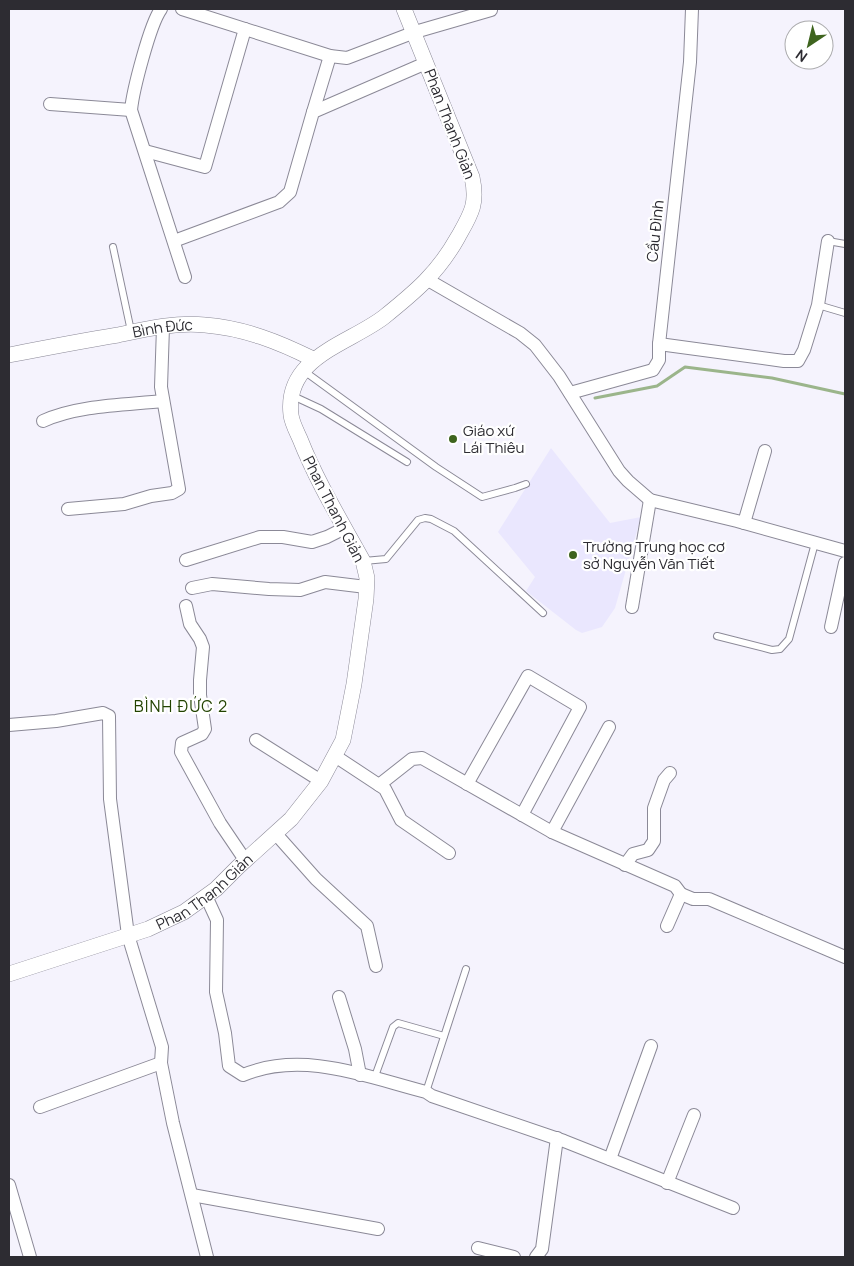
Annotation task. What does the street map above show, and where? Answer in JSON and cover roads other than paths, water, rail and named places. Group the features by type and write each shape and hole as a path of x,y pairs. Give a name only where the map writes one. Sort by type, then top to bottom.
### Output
{"street":[{"path":"161,9 132,96 131,110 185,277"},
{"path":"182,9 330,56 347,58 415,32 492,10"},
{"name":"Phan Thanh Giản","path":"9,974 148,929 184,912 216,889 291,819 320,781 342,740 354,684 367,578 363,561 308,459 291,416 292,396 308,365 382,318 428,280 449,253 473,209 475,193 472,177 415,32 404,9"},
{"name":"Cầu Đình","path":"570,393 653,370 659,360 659,344 690,62 692,9"},
{"path":"144,151 205,167 245,29"},
{"path":"174,242 280,202 290,192 330,56"},
{"path":"313,112 426,63"},
{"path":"50,104 131,110"},
{"path":"659,344 784,361 798,361 804,350 818,305 828,241"},
{"path":"428,280 520,333 535,345 559,376 619,471 650,500 744,523 845,551"},
{"name":"Bình Đức","path":"9,355 163,327 204,324 246,332 282,344 308,365"},
{"path":"68,509 124,504 151,496 172,493 179,489 161,386 163,327"},
{"path":"43,421 51,417 91,408 163,400"},
{"path":"744,523 765,451"},
{"path":"632,607 650,500"},
{"path":"186,560 260,537 283,537 312,542 345,528"},
{"path":"831,627 845,563"},
{"path":"192,588 212,584 300,590 325,582 366,587"},
{"path":"186,606 190,624 203,647 200,687 205,729 202,734 182,744 181,752 220,823 245,860"},
{"path":"467,784 528,676 580,706 522,815"},
{"path":"9,725 56,721 103,713 109,716 110,799 128,935 162,1047 162,1063 174,1123 207,1257"},
{"path":"552,832 608,727"},
{"path":"256,740 320,781"},
{"path":"335,756 385,789 401,820 449,853"},
{"path":"379,785 412,759 422,758 552,832 675,886 681,894 693,899 709,898 845,957"},
{"path":"625,865 633,854 648,850 654,841 654,808 661,785 670,773"},
{"path":"276,834 316,879 366,926 376,966"},
{"path":"667,926 681,894"},
{"path":"206,896 218,920 216,992 225,1033 229,1066 243,1076 274,1066 309,1065 336,1068 426,1092 432,1096 557,1138 733,1208"},
{"path":"339,997 355,1049 360,1075"},
{"path":"610,1159 650,1046"},
{"path":"40,1107 162,1063"},
{"path":"667,1182 694,1115"},
{"path":"536,1257 542,1249 557,1138"},
{"path":"9,1186 30,1257"},
{"path":"192,1196 378,1229"},
{"path":"478,1248 514,1257"}],"lane":[{"path":"828,241 845,244"},
{"path":"112,247 132,332"},
{"path":"818,305 845,313"},
{"path":"308,365 436,467 482,497 526,484"},
{"path":"292,396 321,409 406,462"},
{"path":"363,561 386,559 418,520 432,519 454,531 543,613"},
{"path":"718,636 772,650 780,650 789,639 815,543"},
{"path":"426,1092 466,969"},
{"path":"374,1079 393,1027 398,1023 444,1036"}],"waterway":[{"path":"595,398 657,386 685,367 772,378 845,394"}],"place":[{"name":"Giáo xứ Lái Thiêu","path":"453,439"},
{"name":"Trường Trung học cơ sở Nguyễn Văn Tiết","path":"573,555"}],"district":[{"name":"BÌNH ĐỨC 2","path":"181,706"}]}
